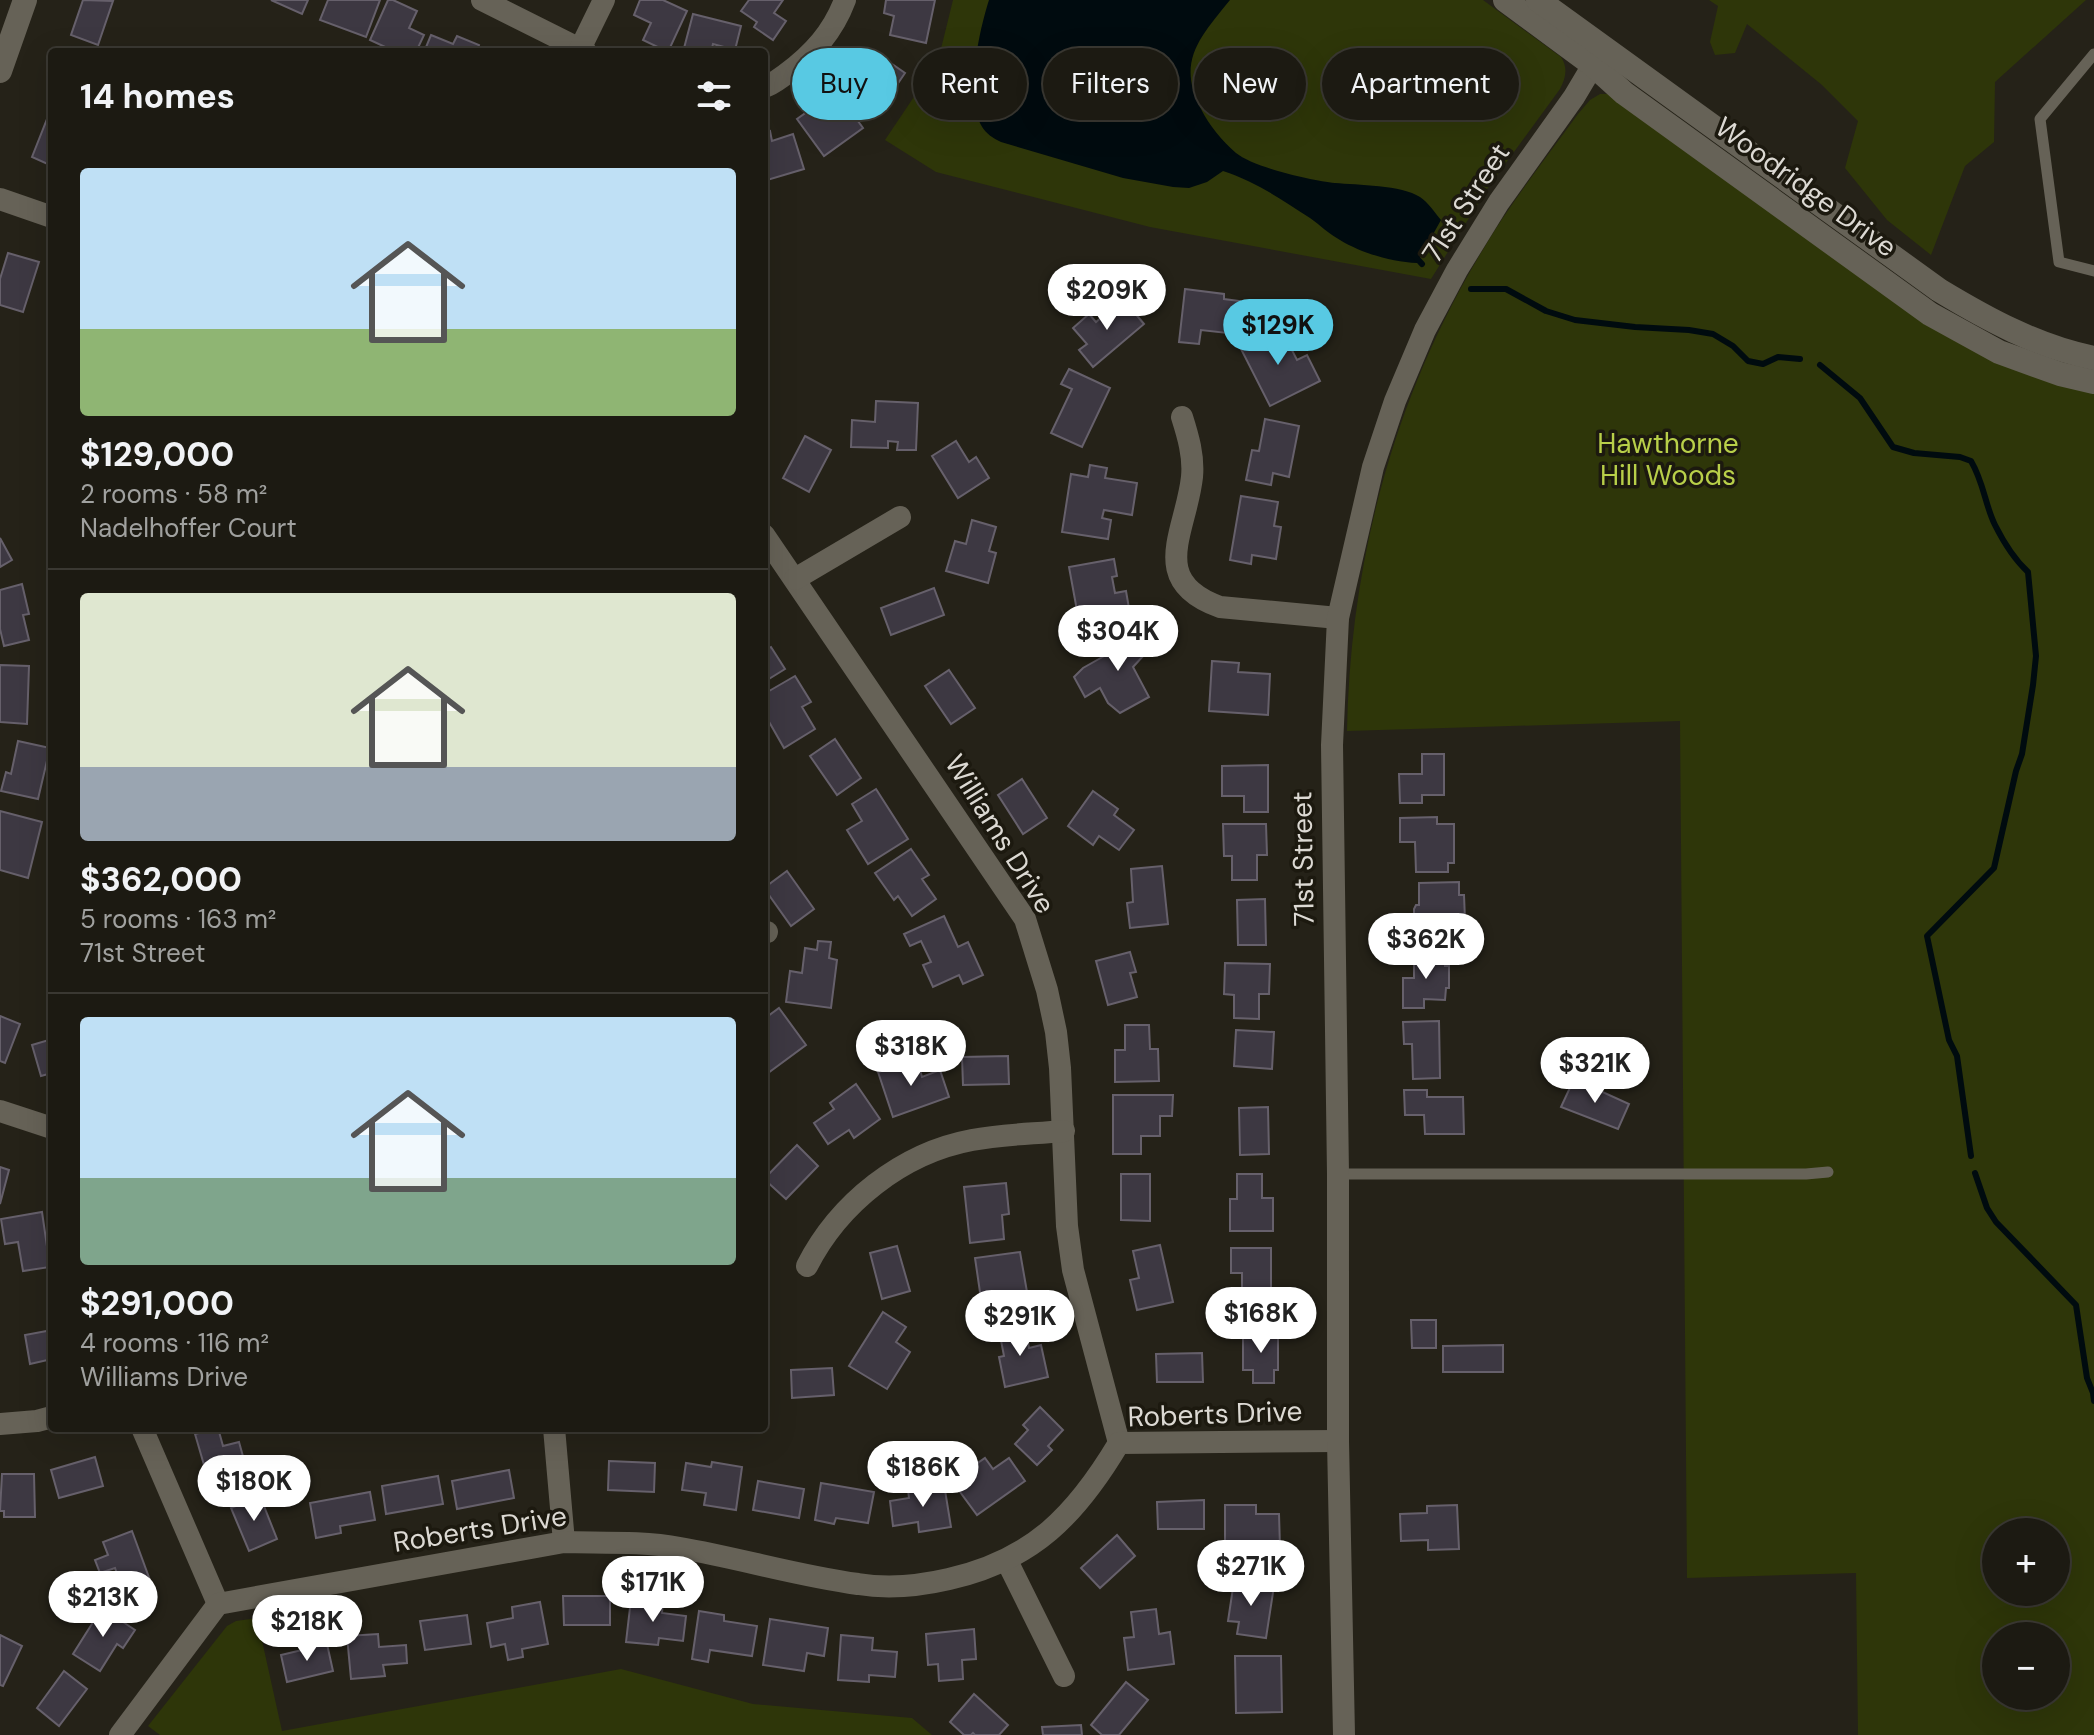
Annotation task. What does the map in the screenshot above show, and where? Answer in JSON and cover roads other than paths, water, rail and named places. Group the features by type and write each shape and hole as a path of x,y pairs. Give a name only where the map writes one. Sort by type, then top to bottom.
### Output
{"street":[{"path":"0,71 25,0"},
{"path":"482,0 579,48"},
{"path":"584,48 604,0"},
{"path":"768,85 800,64 823,41 838,19 845,0"},
{"name":"Woodridge Drive","path":"1505,0 1598,56 1939,290 1982,316 2034,339 2073,354 2094,358"},
{"name":"Woodridge Drive","path":"1538,0 1598,56 1624,93 1930,314 1999,352 2060,374 2094,382"},
{"name":"71st Street","path":"1344,1735 1338,1441 1332,745 1338,618 1373,467 1395,401 1425,330 1499,202 1574,97 1598,56"},
{"path":"0,199 48,216"},
{"path":"1182,417 1190,444 1192,479 1177,546 1179,578 1190,592 1220,607 1338,618"},
{"path":"795,579 900,517"},
{"name":"Williams Drive","path":"768,541 1025,919 1047,990 1056,1032 1067,1226 1073,1270 1119,1443"},
{"path":"0,1111 48,1127"},
{"path":"807,1266 838,1217 868,1191 913,1160 971,1140 1064,1131"},
{"path":"0,1424 48,1418"},
{"path":"120,1735 218,1604 144,1432"},
{"path":"554,1432 564,1542"},
{"name":"Roberts Drive","path":"218,1604 564,1542 679,1548 857,1584 900,1587 928,1584 1007,1561 1034,1544 1076,1505 1098,1478 1119,1443 1338,1441"},
{"path":"1007,1561 1064,1676"}],"lane":[{"path":"2094,54 2040,119 2059,262 2094,271"},
{"path":"1338,1174 1828,1172"}],"waterway":[{"path":"1413,254 1422,264"},
{"path":"1471,289 1506,289 1546,311 1575,320 1713,334 1733,346 1748,361 1763,364 1778,357 1800,359"},
{"path":"1820,365 1860,398 1893,447 1971,461 1995,525 2018,562 2028,572 2036,656 2033,685 2022,754 1994,868 1927,936 1949,1040 1957,1056 1971,1156"},
{"path":"1975,1173 1987,1208 1996,1222 2076,1305 2087,1378 2094,1401"}],"park label":[{"name":"Hawthorne Hill Woods","path":"1668,459"}]}
